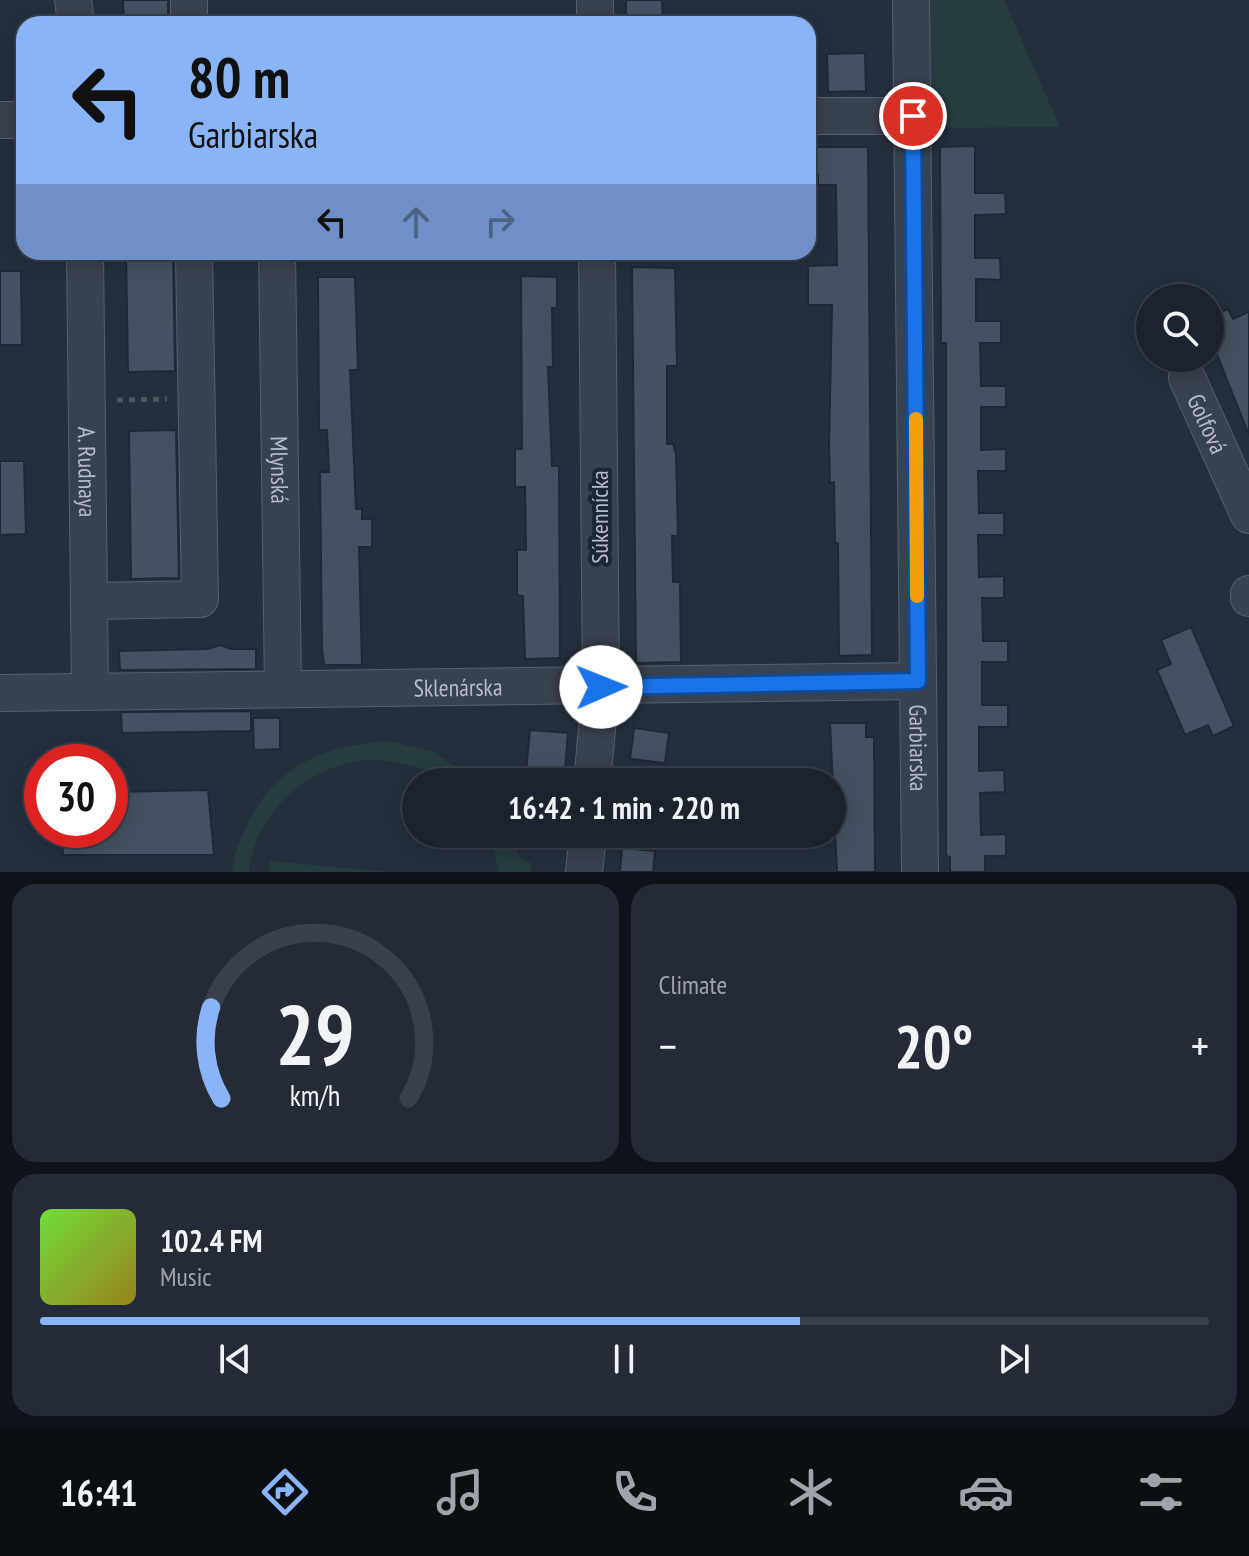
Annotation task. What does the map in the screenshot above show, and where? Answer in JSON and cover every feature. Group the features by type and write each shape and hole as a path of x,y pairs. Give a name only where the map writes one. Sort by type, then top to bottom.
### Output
{"street":[{"name":"Garbiarska","path":"911,0 920,872"},
{"path":"816,116 913,116"},
{"name":"A. Rudnaya","path":"85,260 90,692"},
{"path":"89,601 200,599 194,260"},
{"name":"Mlynská","path":"277,260 283,688"},
{"name":"Súkennícka","path":"593,768 601,687 597,260"},
{"name":"Golfová","path":"1187,378 1249,515"},
{"name":"Sklenárska","path":"0,693 918,681"},
{"path":"584,872 587,848"}],"path":[{"path":"87,400 196,399"}],"green space":[{"path":"925,0 1004,0 1060,127 926,128"},
{"path":"389,741 434,752 456,768 419,768 368,760 344,764 320,773 298,787 280,804 254,848 249,872 232,872 239,842 247,825 272,787 305,762 344,747"},
{"path":"492,848 515,848 518,855 532,864 531,872 499,872"},
{"path":"270,861 390,872 269,872"}],"building":[{"path":"123,0 168,0 168,16 124,16"},
{"path":"626,0 662,0 663,16 626,16"},
{"path":"865,53 866,91 828,92 827,54"},
{"path":"975,146 975,193 1005,193 1006,214 975,215 975,258 1000,258 1001,280 976,279 976,321 1001,321 1001,343 980,343 981,386 1006,386 1006,407 981,407 981,450 1006,449 1006,471 978,471 979,513 1004,513 1004,535 978,535 979,577 1004,576 1004,598 982,598 983,641 1008,641 1008,662 982,662 982,705 1008,705 1008,727 979,727 979,771 1004,770 1005,792 980,793 981,835 1006,834 1006,856 985,856 985,872 950,872 950,857 946,856 946,343 941,343 940,147"},
{"path":"817,147 868,147 872,655 839,656 838,543 835,543 834,482 830,483 829,446 832,305 808,305 808,266 837,265 836,185 818,185"},
{"path":"126,260 173,260 175,371 128,372"},
{"path":"632,267 675,268 677,366 667,366 667,444 673,444 676,454 678,536 672,536 673,582 680,582 681,662 636,663"},
{"path":"0,271 21,271 22,345 0,345"},
{"path":"521,276 557,277 557,308 552,308 553,367 548,367 552,466 559,466 560,658 525,659 523,596 517,595 517,550 526,550 525,487 515,487 515,449 522,449"},
{"path":"318,277 355,277 358,370 350,370 356,509 362,509 362,519 372,519 372,547 359,547 362,665 324,665 322,648 320,472 329,472 327,430 319,430"},
{"path":"1228,309 1233,319 1249,312 1249,435 1224,372 1224,311"},
{"path":"176,430 179,578 131,579 129,431"},
{"path":"0,461 24,461 26,534 0,535"},
{"path":"1191,627 1234,726 1213,736 1208,725 1185,735 1157,670 1171,664 1161,640"},
{"path":"220,645 231,649 256,649 256,669 120,670 119,651 207,649"},
{"path":"251,711 251,731 122,733 121,712"},
{"path":"253,718 280,718 280,749 254,750"},
{"path":"830,723 866,723 866,737 874,737 875,872 837,872 836,848 846,848 846,768 832,768"},
{"path":"634,728 669,733 665,763 630,759"},
{"path":"530,730 568,733 565,768 526,768"},
{"path":"208,790 214,855 63,855 63,848 128,848 128,792"},
{"path":"622,848 655,851 653,872 620,872"}],"slow traffic":[{"path":"916,419 917,596"}],"route":[{"path":"601,687 918,681 913,116"}]}
